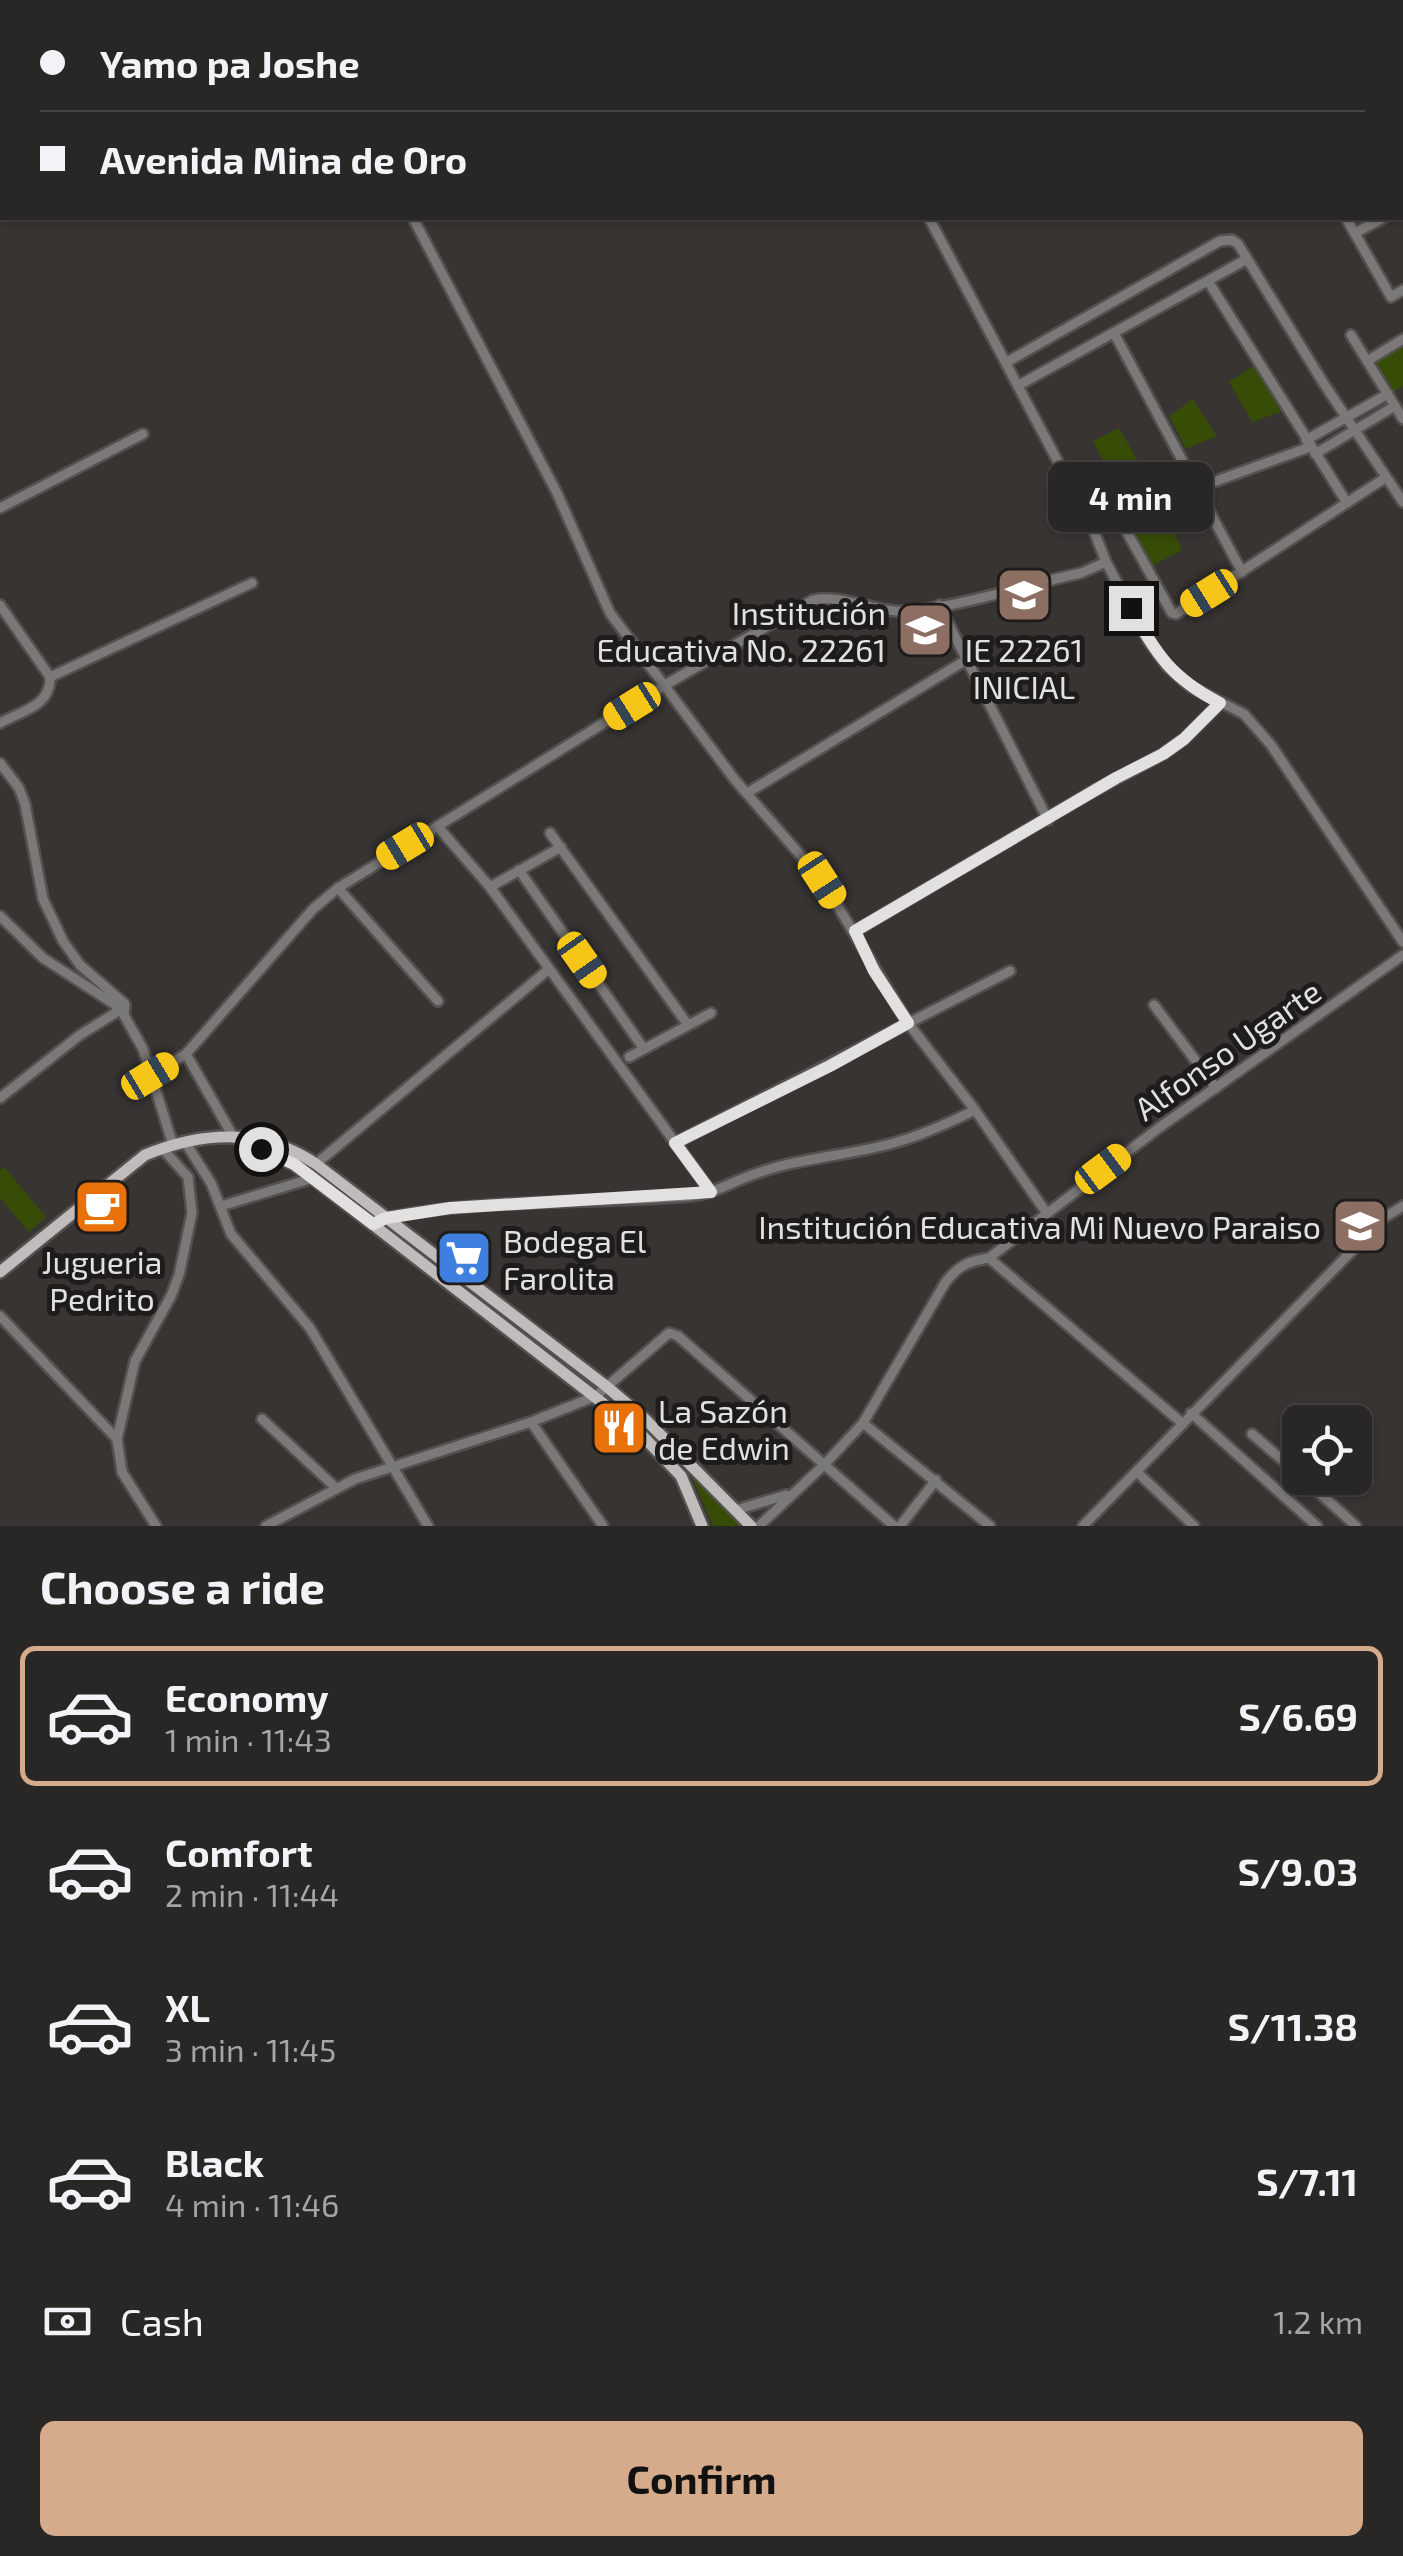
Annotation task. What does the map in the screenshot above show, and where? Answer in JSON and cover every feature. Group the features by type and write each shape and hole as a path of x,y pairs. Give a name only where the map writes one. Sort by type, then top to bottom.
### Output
{"main road":[{"path":"238,1138 294,1164 596,1396 676,1468 702,1526"},
{"path":"0,1272 130,1167 173,1145 265,1138 316,1164 606,1386 755,1526"}],"street":[{"path":"415,220 557,493 602,600 747,793 822,880 908,1023 1046,1212"},
{"path":"930,220 1148,640 1190,688 1244,714 1271,745 1403,942"},
{"path":"1347,220 1391,297 1403,290"},
{"path":"1355,233 1379,220"},
{"path":"1007,362 1224,240 1235,241 1403,502"},
{"path":"1019,385 1247,259"},
{"path":"1208,281 1346,503"},
{"path":"1114,333 1242,572"},
{"path":"1351,335 1403,418"},
{"path":"1367,360 1403,339"},
{"path":"1092,526 1354,429 1403,391"},
{"path":"1310,447 1345,417 1391,399"},
{"path":"0,508 143,434"},
{"path":"1118,516 1176,614 1385,478"},
{"path":"150,1076 186,1054 313,909 338,888 665,685 814,600 831,598 880,611 912,611 1082,573 1106,562"},
{"path":"50,676 252,582"},
{"path":"0,605 50,676 49,692 43,700 0,723"},
{"path":"939,605 1048,820"},
{"path":"747,793 966,660"},
{"path":"855,931 1163,754 1220,703"},
{"path":"0,763 19,788 25,804 43,900 51,917 80,965 125,1004 122,1012 80,1035 0,1098"},
{"path":"438,827 490,887 711,1192"},
{"path":"550,833 688,1026"},
{"path":"490,887 560,847"},
{"path":"520,870 644,1049"},
{"path":"338,888 438,1002"},
{"path":"0,916 43,958 122,1012 143,1049 173,1145 188,1177 192,1213 179,1275 135,1362 117,1439 122,1472 156,1526"},
{"name":"Alfonso Ugarte","path":"755,1526 825,1464 863,1423 944,1282 958,1267 989,1258 1046,1212 1403,954"},
{"path":"316,1164 549,969"},
{"path":"675,1143 1010,971"},
{"path":"1154,1005 1216,1088"},
{"path":"629,1058 711,1012"},
{"path":"186,1054 238,1138"},
{"path":"373,1224 386,1218 450,1208 711,1192 754,1174 936,1130 975,1110"},
{"path":"173,1145 211,1183 231,1234 310,1328 428,1526"},
{"path":"221,1206 313,1178"},
{"path":"1083,1526 1385,1216 1403,1206"},
{"path":"989,1258 1182,1422"},
{"path":"0,1316 117,1439"},
{"path":"266,1526 336,1488 596,1396 666,1334 675,1334 897,1526 936,1480"},
{"path":"1191,1413 1318,1526"},
{"path":"262,1419 336,1488"},
{"path":"531,1422 603,1526"},
{"path":"863,1423 990,1526"},
{"path":"1252,1434 1282,1460"},
{"path":"1137,1472 1194,1526"},
{"path":"736,1510 793,1492"},
{"path":"1322,1495 1356,1526"}],"green space":[{"path":"1403,346 1403,386 1392,392 1374,364"},
{"path":"1255,365 1283,411 1252,422 1229,382"},
{"path":"1193,399 1217,436 1186,449 1169,416"},
{"path":"1119,428 1140,464 1110,474 1093,441"},
{"path":"1160,507 1182,550 1152,566 1125,520"},
{"path":"4,1167 46,1217 29,1232 0,1198 0,1170"},
{"path":"691,1475 742,1526 713,1526"}],"place":[{"name":"IE 22261 INICIAL","path":"1024,595"},
{"name":"Institución Educativa No. 22261","path":"925,630"},
{"name":"Jugueria Pedrito","path":"102,1207"},
{"name":"Institución Educativa Mi Nuevo Paraiso","path":"1360,1226"},
{"name":"Bodega El Farolita","path":"464,1258"},
{"name":"La Sazón de Edwin","path":"619,1428"}],"route":[{"path":"261,1149 294,1164 373,1224 386,1218 450,1208 711,1192 675,1143 908,1023 874,971 855,931 1163,754 1220,703 1190,688 1168,666 1131,608"}]}
